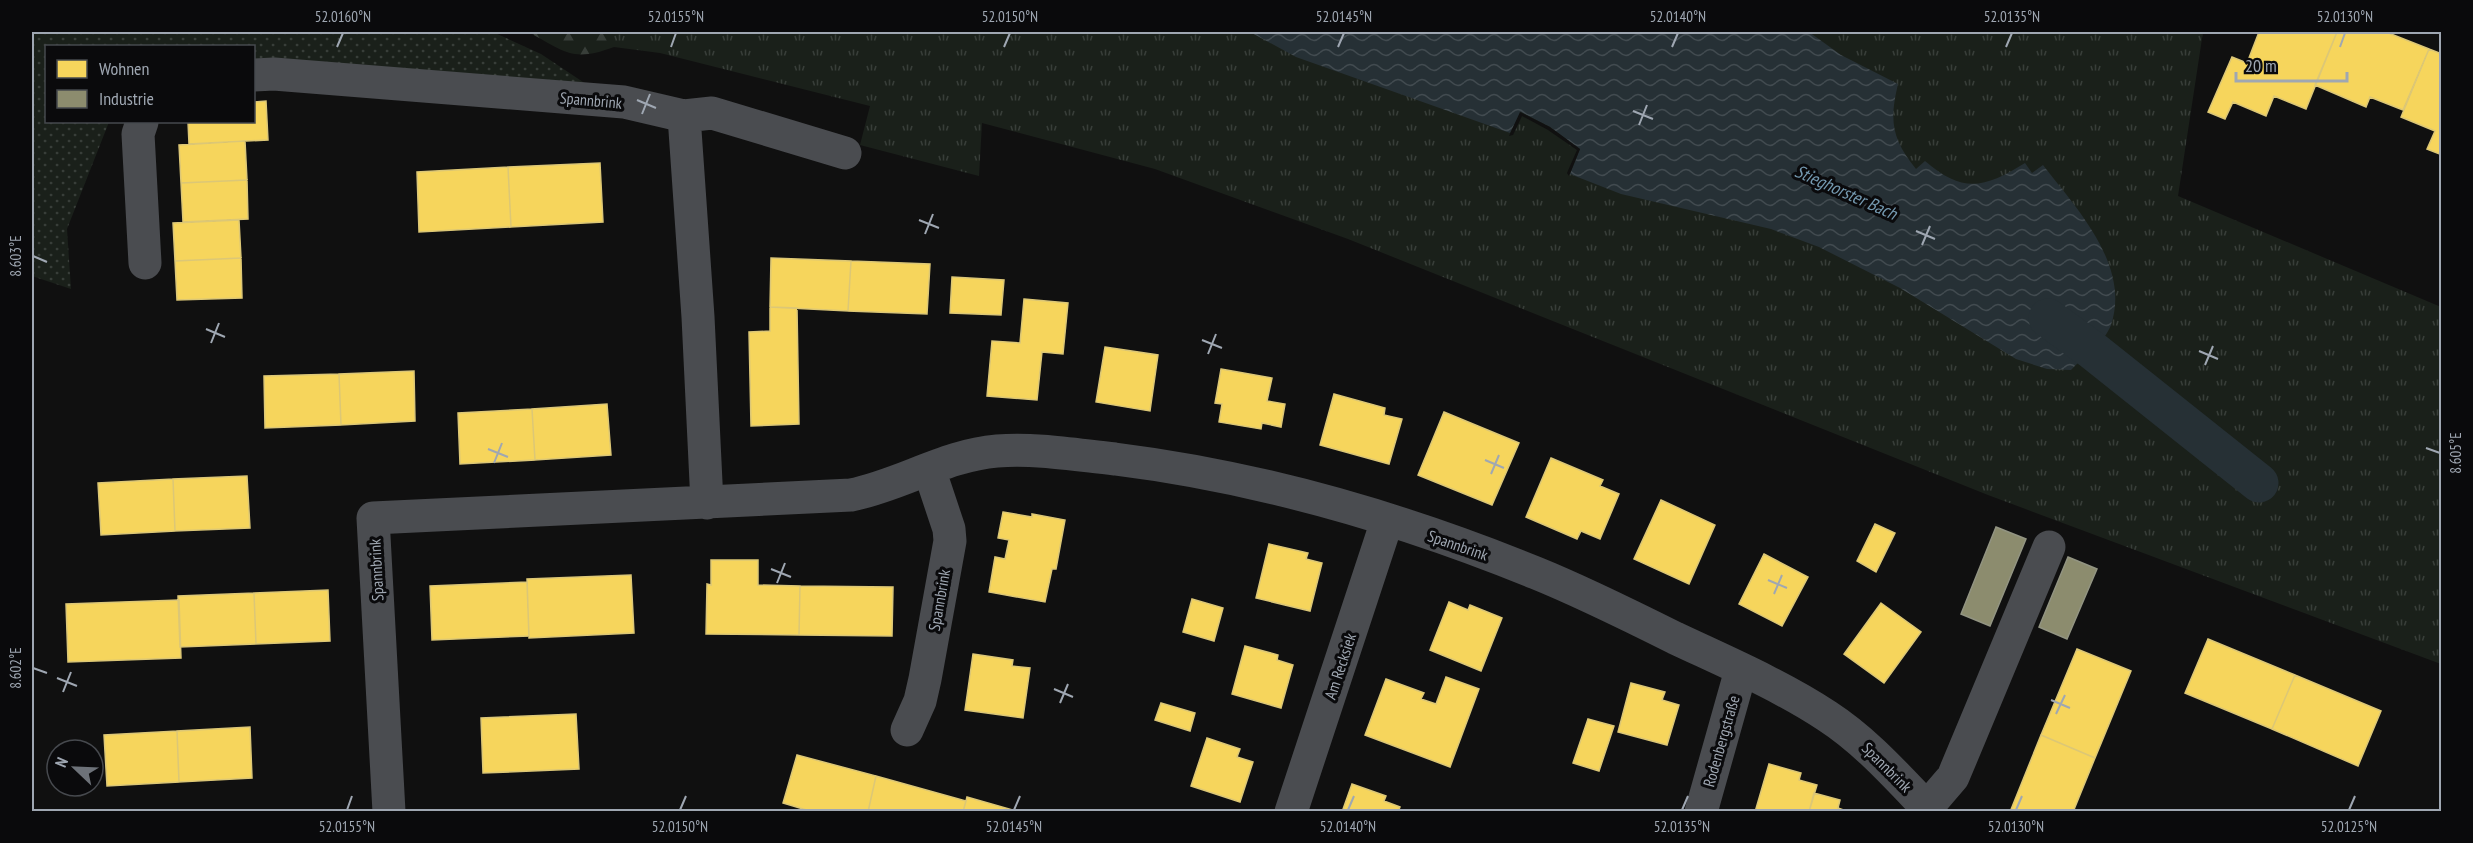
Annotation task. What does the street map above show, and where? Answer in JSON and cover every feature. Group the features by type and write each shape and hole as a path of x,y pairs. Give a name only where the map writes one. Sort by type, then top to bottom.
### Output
{"street":[{"name":"Spannbrink","path":"255,75 274,74 624,102 684,116 712,113 845,153"},
{"path":"684,116 707,502"},
{"path":"142,123 138,134 145,263"},
{"name":"Spannbrink","path":"389,812 373,518 851,495 883,488 968,455 998,451 1062,453 1162,465 1223,476 1277,488 1387,520 1536,573 1587,595 1741,670 1826,715 1854,735 1927,810 1953,777 2049,547"},
{"name":"Spannbrink","path":"907,730 920,701 926,679 950,541 949,529 929,469"},
{"name":"Am Recksiek","path":"1291,812 1387,520"},
{"name":"Rodenbergstraße","path":"1701,812 1741,670"}],"green space":[{"path":"32,32 493,32 541,54 592,88 255,68 255,45 45,45 45,123 109,123 67,229 71,289 32,276"},
{"path":"528,32 614,32 614,47 588,54 569,53"},
{"path":"614,32 2203,32 2178,196 2441,307 2441,664 1988,495 1348,239 1155,169 982,123 979,176 860,145 870,106 660,53 614,47"}],"water":[{"path":"1250,32 1809,32 1841,55 1898,84 1893,120 1895,130 1897,139 1916,169 1925,161 1951,179 1974,184 1998,178 2025,163 2032,173 2043,165 2084,219 2107,259 2113,281 2115,303 2111,325 2099,343 2071,370 2047,369 2016,359 1900,288 1819,247 1771,229 1621,194 1570,174 1580,149 1550,127 1521,112 1510,133 1296,57"}],"pier":[{"path":"1520,112 1550,127 1580,149 1569,176 1567,173 1577,150 1548,130 1522,116 1513,135 1509,136"}],"building: Wohnen":[{"path":"2259,32 2337,32 2306,109 2274,96 2266,116 2233,102 2225,119 2208,112 2232,57 2247,63"},
{"path":"2337,32 2386,32 2429,49 2403,110 2370,97 2366,107 2315,85"},
{"path":"2429,49 2442,54 2442,155 2427,149 2435,131 2401,117"},
{"path":"266,101 268,140 189,144 188,123 255,123 255,102"},
{"path":"245,141 247,180 181,183 179,145"},
{"path":"600,163 603,222 511,227 508,167"},
{"path":"508,167 511,227 419,232 417,172"},
{"path":"247,180 248,219 183,222 181,183"},
{"path":"239,220 241,258 175,261 173,223"},
{"path":"241,258 242,298 177,300 175,261"},
{"path":"771,258 851,261 848,311 770,307"},
{"path":"851,261 930,264 927,314 848,311"},
{"path":"952,277 1004,280 1001,315 950,313"},
{"path":"1024,299 1068,303 1063,354 1042,352 1037,400 987,396 992,341 1020,343"},
{"path":"770,307 797,308 799,424 751,426 749,332 770,331"},
{"path":"1105,347 1158,355 1150,411 1096,402"},
{"path":"1221,369 1272,378 1267,401 1285,404 1281,427 1262,423 1261,429 1219,422 1222,404 1215,403"},
{"path":"414,371 415,421 341,425 339,374"},
{"path":"339,374 341,425 265,428 264,376"},
{"path":"1334,394 1385,408 1384,415 1402,419 1389,464 1320,445"},
{"path":"607,404 611,455 535,460 532,409"},
{"path":"532,409 535,460 460,464 458,413"},
{"path":"1444,412 1519,443 1492,505 1418,475"},
{"path":"1551,458 1603,480 1600,486 1619,494 1600,539 1581,531 1577,539 1526,517"},
{"path":"247,476 250,528 175,531 173,479"},
{"path":"173,479 175,531 101,535 98,483"},
{"path":"1661,500 1715,525 1689,584 1634,559"},
{"path":"1003,512 1065,520 1056,569 1052,569 1045,602 989,592 995,557 1005,559 1009,540 998,538"},
{"path":"1875,524 1895,533 1876,572 1857,561"},
{"path":"1269,544 1308,553 1306,559 1322,563 1310,611 1256,598"},
{"path":"1764,554 1808,577 1782,626 1739,604"},
{"path":"711,560 758,560 758,585 800,586 799,635 706,634 707,584 711,585"},
{"path":"631,575 634,633 529,638 527,579"},
{"path":"527,582 529,636 432,640 430,586"},
{"path":"800,586 893,587 892,636 799,635"},
{"path":"328,590 330,641 256,644 254,593"},
{"path":"254,593 256,644 180,647 178,596"},
{"path":"1192,599 1223,608 1214,641 1183,632"},
{"path":"179,600 181,658 68,662 66,604"},
{"path":"1449,602 1468,610 1470,605 1502,618 1481,671 1430,650"},
{"path":"1881,603 1921,632 1884,683 1844,654"},
{"path":"2208,639 2295,675 2272,729 2185,693"},
{"path":"1245,646 1278,655 1277,660 1293,665 1281,708 1232,694"},
{"path":"2077,649 2131,671 2095,758 2041,735"},
{"path":"973,654 1013,660 1012,666 1030,668 1023,718 965,710"},
{"path":"2295,675 2381,711 2358,766 2272,729"},
{"path":"1446,677 1479,689 1450,767 1365,735 1386,679 1424,693 1421,699 1436,704"},
{"path":"1631,683 1665,692 1662,700 1679,705 1667,745 1618,732"},
{"path":"1161,703 1195,713 1190,731 1155,720"},
{"path":"576,714 579,769 483,773 481,718"},
{"path":"1588,719 1614,726 1599,771 1573,763"},
{"path":"250,727 252,778 179,782 177,731"},
{"path":"177,731 179,782 107,786 104,735"},
{"path":"2041,735 2095,758 2073,812 2010,812"},
{"path":"1207,738 1240,749 1237,757 1253,762 1240,802 1191,786"},
{"path":"797,755 876,776 868,812 813,812 783,803"},
{"path":"1769,764 1801,773 1799,780 1817,785 1809,812 1755,812"},
{"path":"876,776 966,801 963,812 868,812"},
{"path":"1352,784 1386,796 1384,801 1400,807 1398,812 1342,812"},
{"path":"1814,793 1840,800 1838,808 1849,812 1809,812"},
{"path":"967,797 1020,812 963,812"}],"building: Industrie":[{"path":"1996,527 2026,539 1990,626 1961,614"},
{"path":"2068,557 2097,569 2067,639 2039,627"}],"waterway":[{"name":"Stieghorster Bach","path":"2048,318 2092,350 2259,483"}]}
